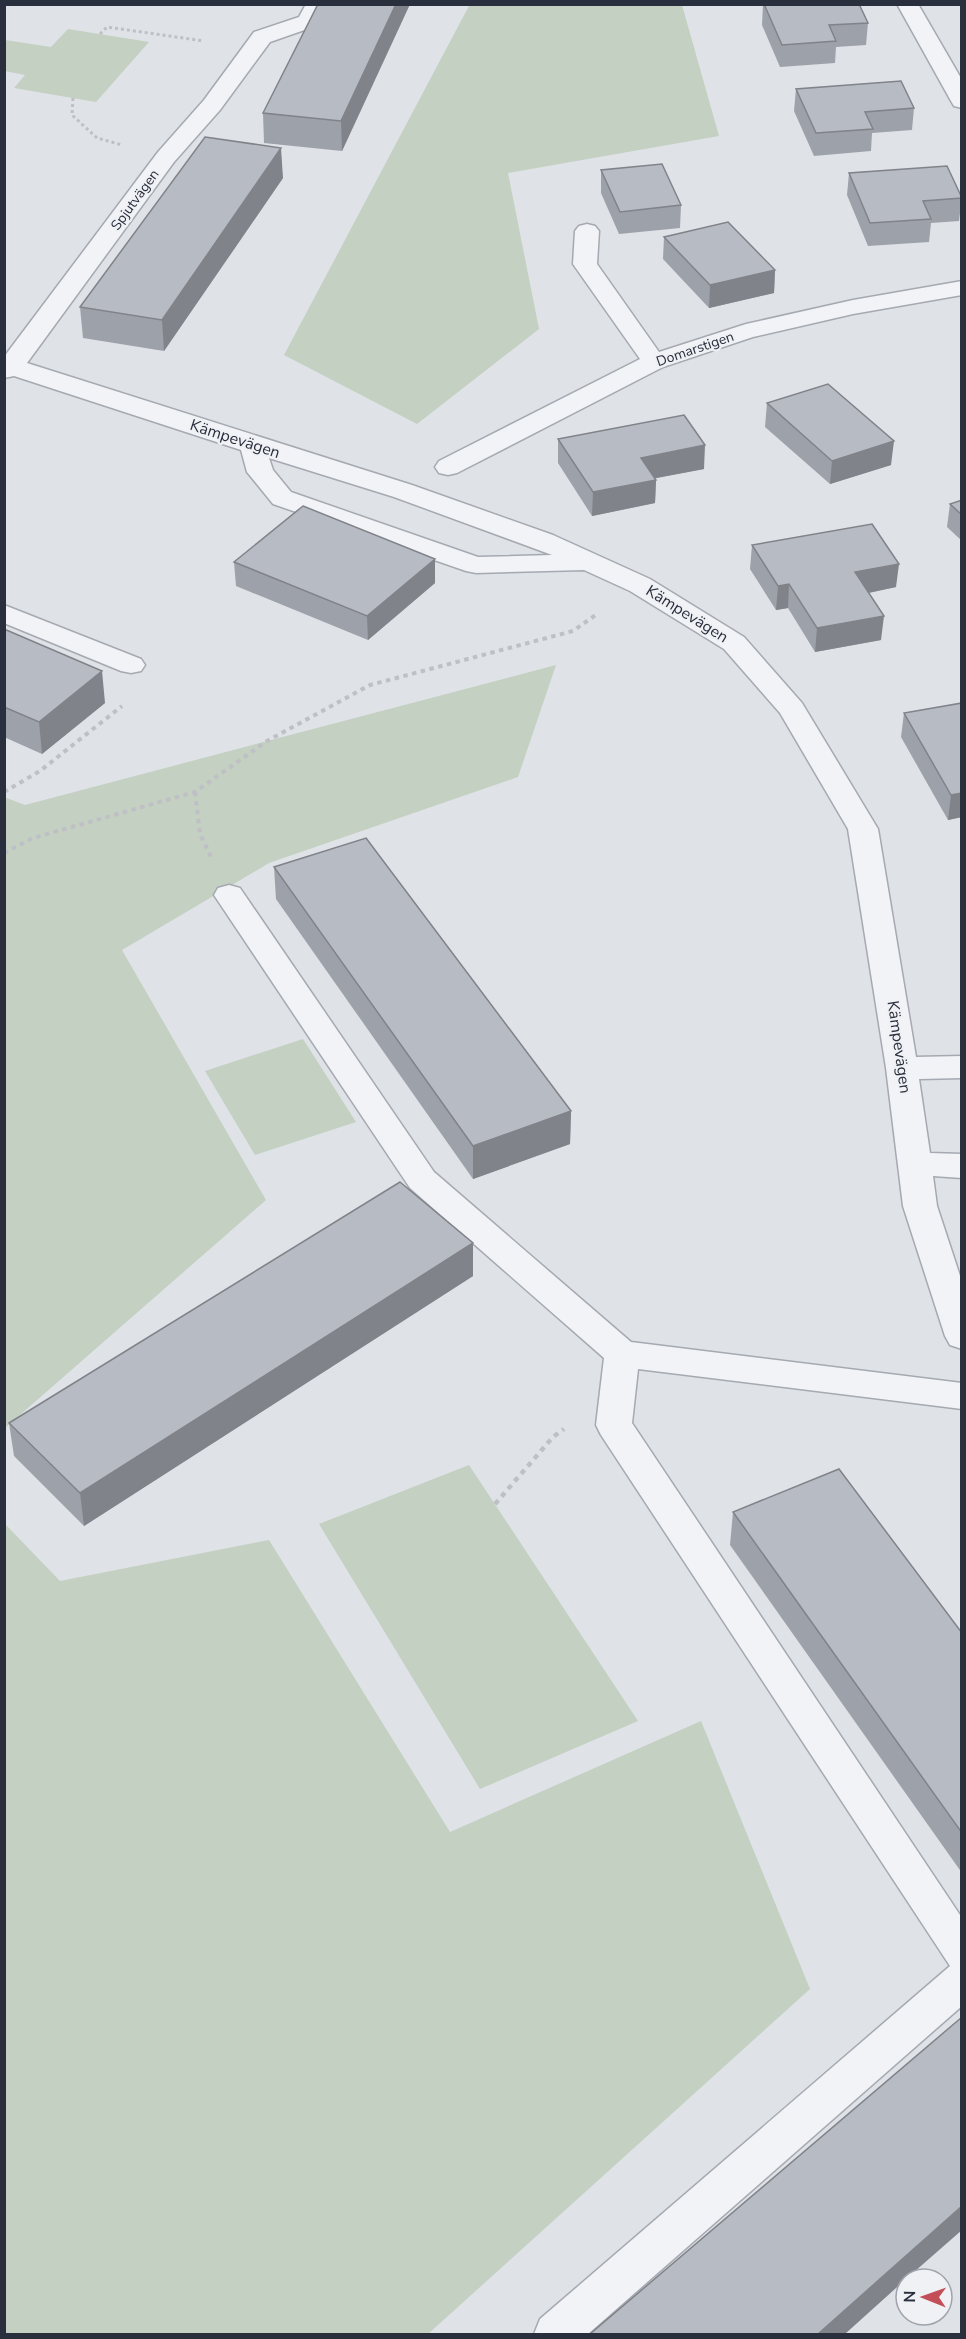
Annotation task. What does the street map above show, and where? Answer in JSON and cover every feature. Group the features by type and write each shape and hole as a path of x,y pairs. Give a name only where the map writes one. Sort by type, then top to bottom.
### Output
{"street":[{"path":"262,37 308,21 317,4"},
{"path":"908,4 962,101"},
{"name":"Spjutvägen","path":"7,367 166,157 212,105 262,37"},
{"path":"587,231 585,264 654,362"},
{"name":"Domarstigen","path":"448,467 654,362 747,331 962,288"},
{"name":"Kämpevägen","path":"7,367 414,495 544,541 640,585 734,643 792,709 863,829 902,1068 920,1206 962,1336"},
{"path":"253,445 260,472 282,498 477,565 589,562"},
{"path":"4,613 131,665"},
{"path":"229,895 422,1180 622,1354 962,1396"},
{"path":"902,1068 962,1067"},
{"path":"914,1164 962,1166"},
{"path":"391,1199 422,1180"},
{"path":"622,1354 614,1425 962,1953"},
{"path":"556,2334 962,1980"}],"path":[{"path":"100,34 106,27 204,41 262,37"},
{"path":"73,98 72,115 97,138 166,157"},
{"path":"4,854 33,838 195,792 267,741 370,685 573,631 640,585"},
{"path":"4,792 40,771 138,693 131,665"},
{"path":"195,792 200,834 229,895"},
{"path":"495,1504 553,1437 617,1393"}],"green space":[{"path":"470,4 682,5 719,136 508,173 539,329 417,424 284,355"},
{"path":"68,29 149,42 96,102 14,88 25,75 5,71 5,40 51,47"},
{"path":"556,665 518,777 269,863 122,950 266,1200 5,1428 4,797 25,805"},
{"path":"303,1039 356,1122 255,1155 205,1071"},
{"path":"469,1465 638,1721 480,1789 319,1524"},
{"path":"5,1524 60,1581 269,1540 450,1832 701,1721 810,1989 428,2334 5,2334"}],"building":[{"path":"318,4 396,4 341,121 263,113"},
{"path":"764,4 859,4 868,23 829,25 836,41 782,45"},
{"path":"901,81 914,108 865,112 873,129 816,133 796,89"},
{"path":"205,137 281,148 162,320 80,307"},
{"path":"662,164 681,205 620,212 601,170"},
{"path":"947,166 962,198 923,201 931,219 870,223 849,173"},
{"path":"728,222 775,270 710,285 664,237"},
{"path":"828,384 894,441 832,461 767,403"},
{"path":"684,415 705,445 641,458 656,480 593,492 558,439"},
{"path":"962,500 962,515 950,504"},
{"path":"303,506 435,559 367,616 234,562"},
{"path":"872,524 899,564 855,572 884,616 817,628 789,584 778,586 752,545"},
{"path":"4,629 102,671 39,722 4,707"},
{"path":"962,703 962,793 951,795 904,713"},
{"path":"366,838 571,1111 473,1146 274,867"},
{"path":"400,1182 473,1243 80,1493 9,1423"},
{"path":"839,1469 962,1633 962,1833 733,1512"},
{"path":"962,2017 962,2206 818,2334 590,2334"}]}
